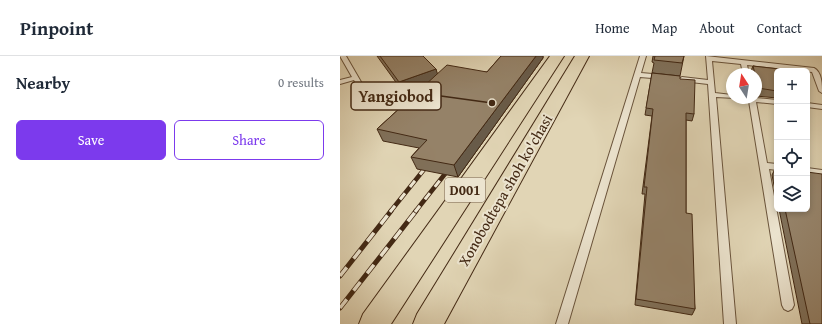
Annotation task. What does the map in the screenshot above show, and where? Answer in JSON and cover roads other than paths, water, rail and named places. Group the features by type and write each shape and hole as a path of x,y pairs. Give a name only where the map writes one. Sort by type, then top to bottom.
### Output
{"highway":[{"name":"Xonobodtepa shoh ko'chasi","path":"374,324 557,56"},
{"name":"Xonobodtepa shoh ko'chasi","path":"428,324 582,56"}],"lane":[{"path":"344,56 372,106"},
{"path":"562,324 643,56"},
{"path":"730,324 710,57 814,70 822,91"},
{"path":"743,62 744,68"},
{"path":"637,74 711,82"},
{"path":"340,82 355,78"},
{"path":"712,95 726,96"},
{"path":"762,100 774,102"},
{"path":"753,104 788,304"},
{"path":"810,105 822,107"},
{"path":"763,165 774,167"},
{"path":"810,171 822,173"}],"railway":[{"path":"390,212 430,162"},
{"path":"415,212 452,165"},
{"path":"340,276 391,211"},
{"path":"340,308 416,211"}],"place":[{"name":"Yangiobod","path":"492,103"}]}
